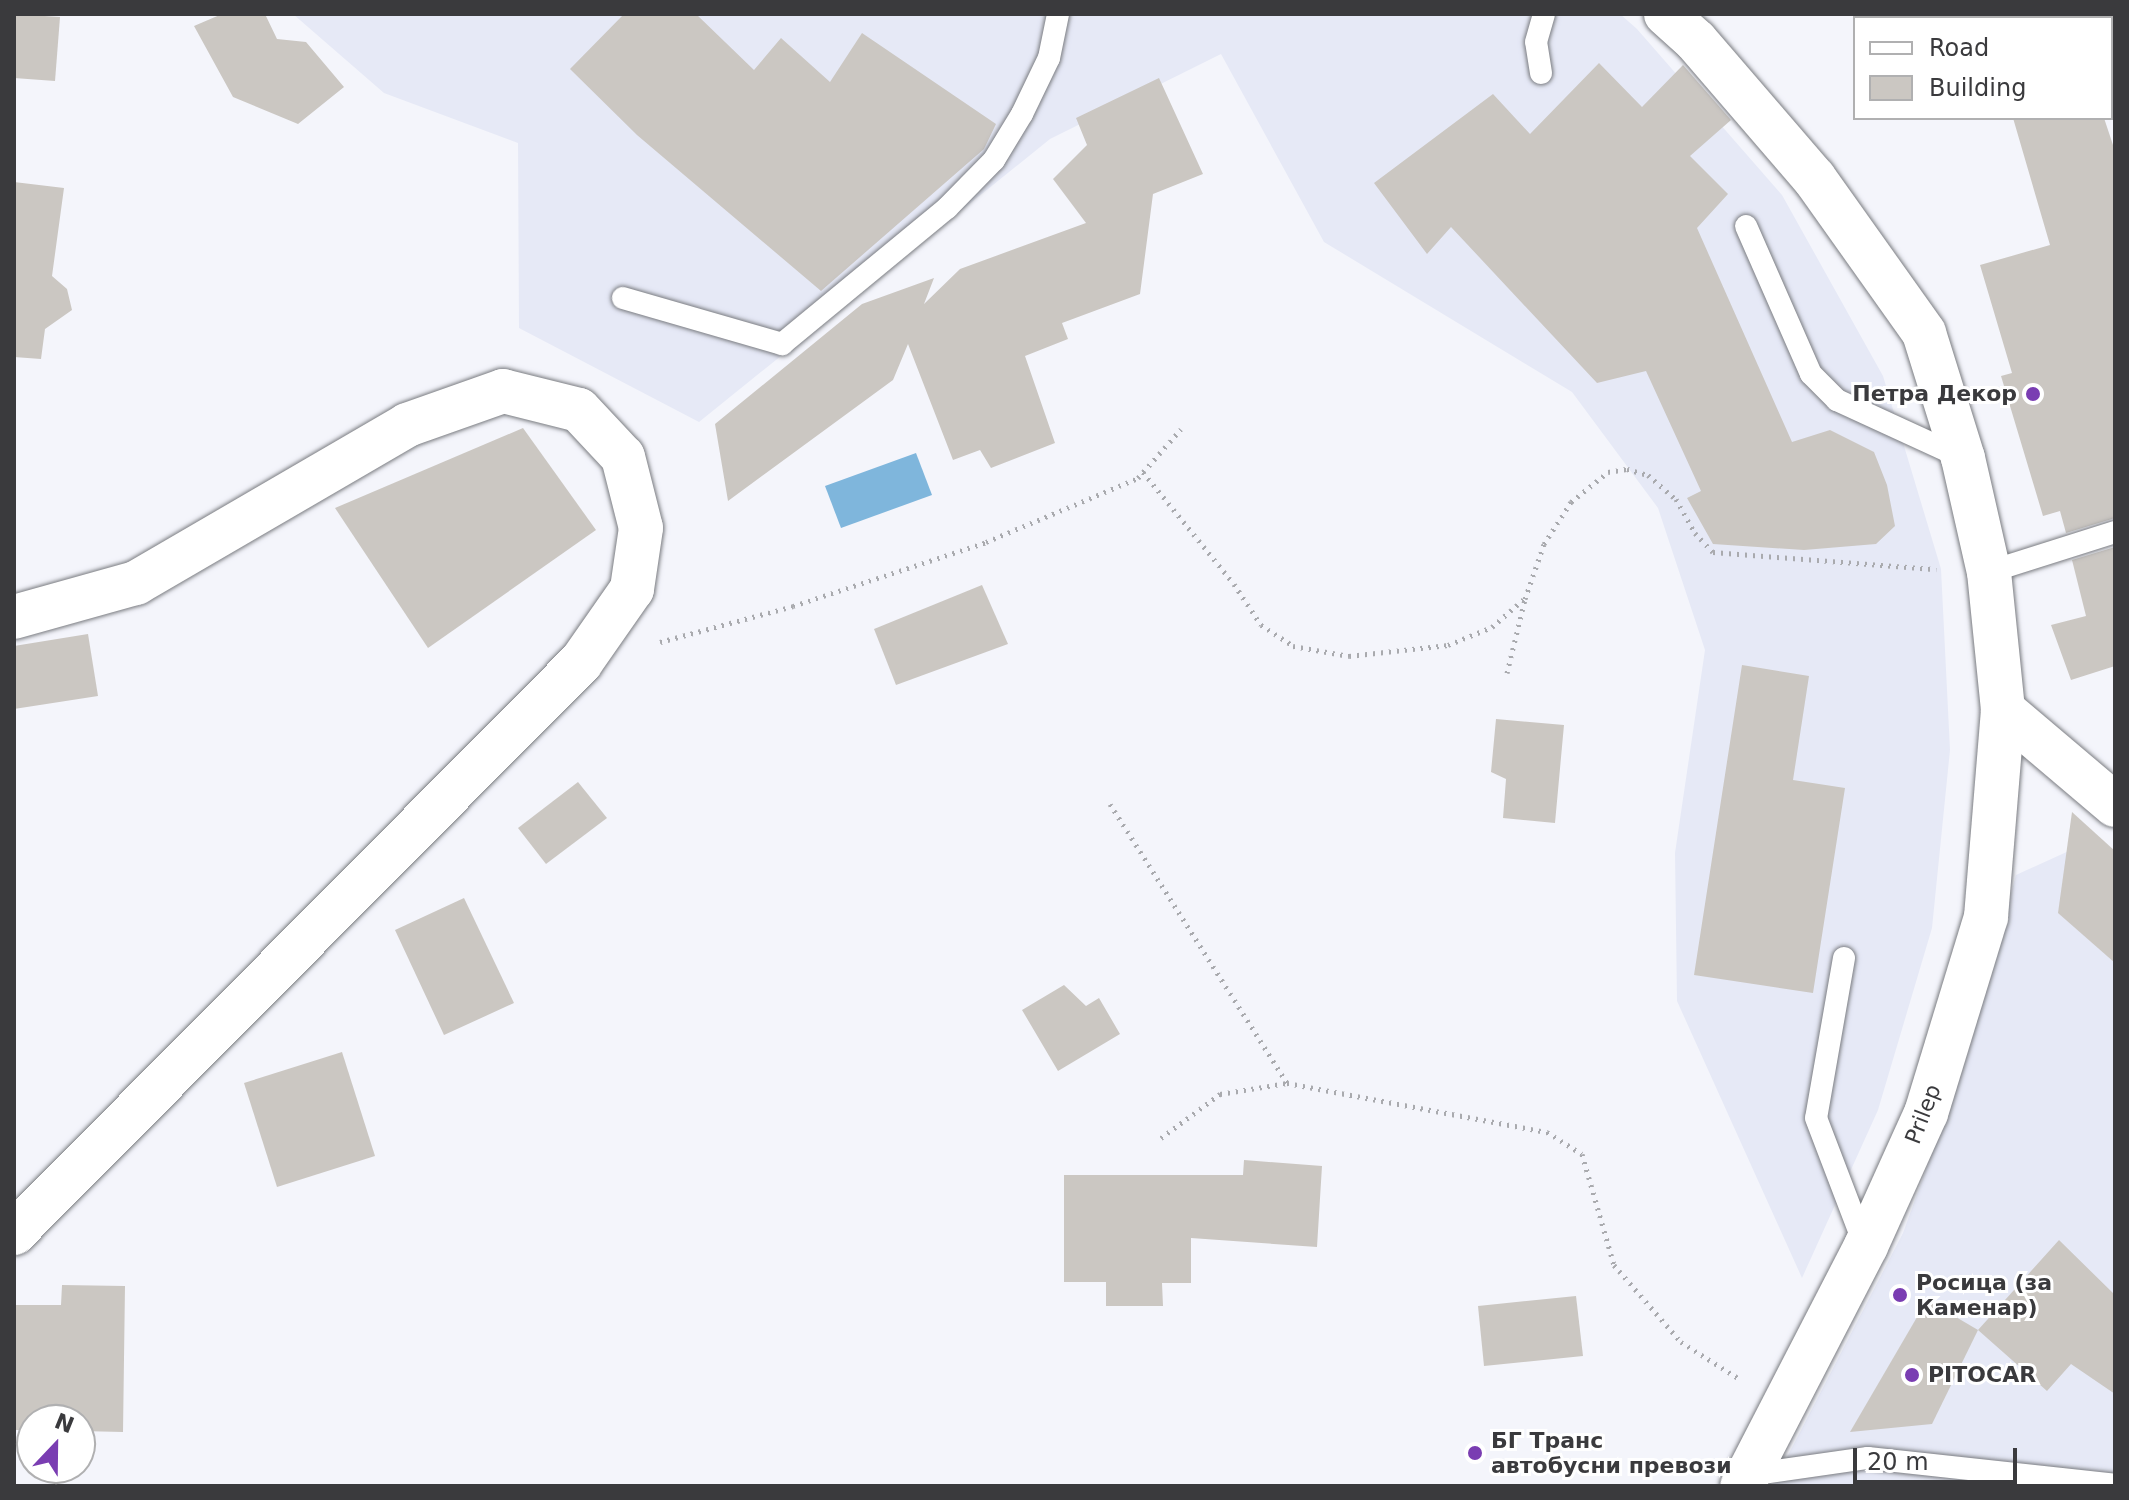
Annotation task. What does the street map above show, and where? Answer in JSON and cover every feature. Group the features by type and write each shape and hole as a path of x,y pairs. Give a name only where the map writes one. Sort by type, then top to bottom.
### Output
{"street":[{"name":"Prilep","path":"1666,14 1696,41 1814,178 1924,333 1963,458 1989,572 2003,710 1986,917 1926,1113 1866,1246 1745,1480"},
{"path":"14,617 136,583 407,425 503,391 579,410 623,457 641,528 632,589 581,662 14,1233"},
{"path":"2003,710 2115,805"}],"lane":[{"path":"623,298 782,344 947,208 994,160 1022,114 1049,58 1058,14"},
{"path":"1541,73 1536,42 1544,14"},
{"path":"1746,226 1811,374 1837,400 1963,458"},
{"path":"1989,572 2115,532"},
{"path":"1844,958 1816,1118 1866,1246"},
{"path":"1745,1480 1868,1458 2115,1485"}],"path":[{"path":"657,642 793,606 986,542 1138,478 1181,429"},
{"path":"1507,673 1525,599 1544,544 1571,502 1608,472 1627,469 1648,475 1676,499 1695,533 1713,552 1989,572"},
{"path":"1143,472 1234,584 1261,625 1293,646 1349,656 1448,645 1492,627 1525,599"},
{"path":"1110,804 1287,1083"},
{"path":"1161,1138 1220,1094 1287,1083 1547,1132 1582,1154 1614,1265 1681,1342 1782,1406"}],"shaded area":[{"path":"293,14 1620,14 1637,29 1782,195 1883,376 1941,569 1950,750 1932,928 1878,1110 1802,1278 1677,1001 1675,853 1705,650 1658,508 1572,392 1324,242 1221,54 1050,139 699,422 519,328 518,143 384,93"},
{"path":"2071,850 2115,892 2115,1486 1772,1486 1903,1233 1968,1054 2016,875"}],"water":[{"path":"916,453 932,495 841,528 825,486"}],"building":[{"path":"14,14 60,17 55,81 14,78"},
{"path":"222,14 265,14 277,39 306,42 344,87 298,124 233,97 194,26"},
{"path":"624,14 696,14 754,70 781,38 830,82 862,33 996,124 984,149 821,291 637,135 570,69"},
{"path":"1599,63 1642,107 1683,65 1731,120 1690,156 1728,194 1697,228 1792,442 1830,430 1874,452 1887,485 1895,526 1876,544 1804,550 1713,544 1687,498 1701,491 1646,371 1597,383 1451,227 1427,254 1374,183 1493,94 1530,134"},
{"path":"1159,78 1203,174 1153,194 1140,294 1062,323 1068,339 1025,356 1055,443 991,468 980,450 953,460 908,344 893,380 728,501 715,424 862,304 934,278 924,304 960,269 1086,223 1053,179 1087,145 1076,118"},
{"path":"2014,120 2105,120 2115,151 2115,518 2066,533 2060,511 2043,516 2001,376 2012,373 1980,265 2050,245"},
{"path":"14,182 64,188 52,276 67,289 72,310 45,329 41,359 14,357"},
{"path":"523,428 596,530 428,648 335,508"},
{"path":"2115,547 2115,666 2071,680 2051,625 2086,616 2072,560"},
{"path":"982,585 1008,644 896,685 874,629"},
{"path":"88,634 98,696 14,709 14,646"},
{"path":"1742,665 1809,676 1793,780 1845,788 1813,993 1694,975"},
{"path":"1496,719 1564,725 1555,823 1503,818 1506,779 1491,772"},
{"path":"578,782 607,818 546,864 518,828"},
{"path":"2072,812 2115,851 2115,963 2058,913"},
{"path":"464,898 514,1003 444,1035 395,930"},
{"path":"1064,985 1086,1006 1099,998 1120,1034 1058,1071 1022,1010"},
{"path":"342,1052 375,1156 277,1187 244,1083"},
{"path":"1244,1160 1322,1166 1317,1247 1191,1238 1191,1283 1162,1283 1163,1306 1106,1306 1106,1282 1064,1282 1064,1175 1243,1175"},
{"path":"2059,1240 2115,1295 2115,1394 2071,1364 2047,1391 1978,1330"},
{"path":"62,1285 125,1286 123,1432 96,1431 96,1404 16,1404 14,1430 14,1305 61,1305"},
{"path":"1576,1296 1583,1356 1484,1366 1478,1306"},
{"path":"1927,1300 1978,1330 1932,1424 1850,1432"}],"place":[{"name":"Петра Декор","path":"2033,394"},
{"name":"Росица (за Каменар)","path":"1900,1295"},
{"name":"PITOCAR","path":"1912,1375"},
{"name":"БГ Транс автобусни превози","path":"1475,1453"}]}
